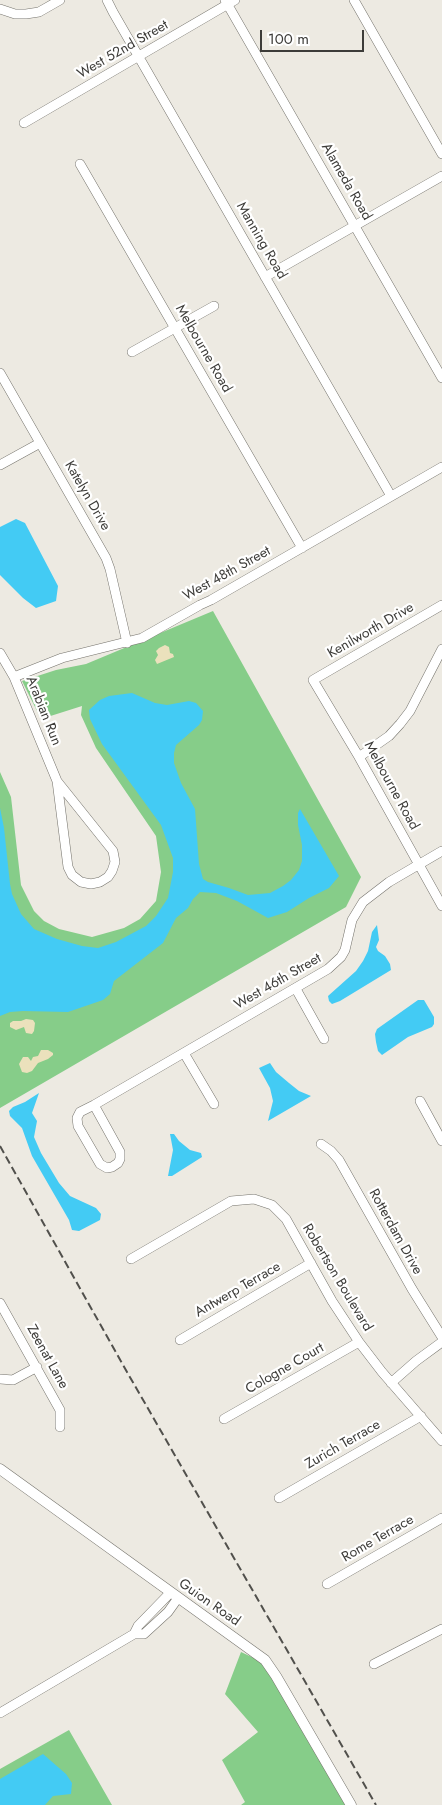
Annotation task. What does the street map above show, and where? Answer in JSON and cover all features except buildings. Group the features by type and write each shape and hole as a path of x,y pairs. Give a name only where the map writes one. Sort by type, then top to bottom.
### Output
{"street":[{"path":"0,9 15,14 26,14 39,12 60,0"},
{"name":"Manning Road","path":"107,0 112,12 391,496"},
{"path":"354,0 442,154"},
{"name":"West 52nd Street","path":"24,123 229,2"},
{"name":"Alameda Road","path":"229,2 442,378"},
{"name":"Melbourne Road","path":"80,164 302,548"},
{"path":"265,277 442,176"},
{"path":"132,352 214,306"},
{"name":"Katelyn Drive","path":"0,373 106,558 127,643"},
{"path":"0,466 40,442"},
{"name":"West 48th Street","path":"14,677 62,658 142,638 442,467"},
{"name":"Kenilworth Drive","path":"313,680 442,605"},
{"path":"359,758 389,736 410,711 442,649"},
{"name":"Arabian Run","path":"0,653 14,677 58,781 113,851 115,862 112,871 108,877 100,882 91,884 81,882 70,871 67,863 58,781"},
{"name":"Melbourne Road","path":"313,680 442,906"},
{"name":"West 46th Street","path":"94,1105 120,1152 118,1163 112,1167 107,1168 100,1164 78,1126 77,1118 80,1112 328,970 341,957 348,943 352,920 363,902 378,890 442,851"},
{"path":"296,989 324,1039"},
{"path":"184,1053 214,1104"},
{"path":"420,1101 442,1140"},
{"name":"Rotterdam Drive","path":"321,1144 339,1160 412,1289 442,1337"},
{"name":"Robertson Boulevard","path":"131,1259 231,1202 250,1199 272,1205 284,1216 336,1308 358,1342 442,1441"},
{"name":"Antwerp Terrace","path":"180,1340 311,1263"},
{"name":"Zeenat Lane","path":"0,1303 60,1410 60,1427"},
{"name":"Cologne Court","path":"224,1419 358,1342"},
{"path":"391,1383 442,1342"},
{"path":"0,1379 13,1380 37,1367"},
{"name":"Zurich Terrace","path":"279,1498 420,1416"},
{"name":"Guion Road","path":"0,1469 254,1652 269,1665 351,1805"},
{"name":"Rome Terrace","path":"327,1584 442,1518"},
{"path":"0,1713 134,1634 144,1634 168,1612 174,1596"},
{"path":"374,1664 442,1629"}],"green space":[{"path":"213,611 361,877 346,907 0,1108 0,772 11,797 21,885 34,911 44,921 59,929 92,937 124,928 140,919 156,901 161,872 156,836 96,748 81,715 82,706 41,719 22,681 56,670 86,664"},
{"path":"241,1652 269,1665 351,1805 241,1805 245,1802 222,1760 258,1732 225,1694"},
{"path":"69,1730 112,1805 0,1805 0,1769"}],"sand":[{"path":"165,645 169,647 170,653 174,657 157,664 155,660 158,655 156,651"},
{"path":"33,1020 35,1023 32,1034 26,1033 24,1027 16,1030 10,1027 10,1023 13,1021"},
{"path":"41,1050 48,1050 53,1055 38,1063 32,1071 22,1072 19,1064 23,1057 28,1057 31,1061 33,1057 38,1056"}],"water":[{"path":"16,519 25,523 58,586 56,601 36,608 0,575 0,527"},
{"path":"132,693 155,703 167,705 189,701 196,703 203,711 202,720 199,725 176,745 174,763 181,783 195,809 199,864 203,879 248,895 270,893 283,886 299,870 302,861 302,845 298,825 300,809 339,876 329,888 287,912 268,918 237,901 216,893 200,892 188,908 176,918 163,943 114,981 110,994 103,1000 68,1012 23,1011 10,1012 0,1016 0,808 12,894 21,914 34,929 57,939 98,948 116,942 146,926 156,916 168,898 173,872 173,858 161,825 102,744 90,719 89,710 100,700 109,696"},
{"path":"377,925 379,940 376,947 385,956 391,970 332,1004 328,996 356,971 363,961 368,951 372,932"},
{"path":"418,1000 424,1000 434,1017 434,1024 432,1027 408,1037 382,1055 378,1051 376,1042 375,1034 377,1029"},
{"path":"270,1063 276,1072 289,1083 299,1091 311,1096 268,1121 273,1101 270,1088 259,1068"},
{"path":"39,1093 32,1113 37,1121 34,1137 41,1153 59,1183 70,1196 96,1208 101,1214 100,1220 79,1231 72,1230 69,1220 32,1156 22,1128 10,1116 9,1111 13,1107"},
{"path":"170,1134 174,1134 190,1150 201,1153 202,1157 172,1176 168,1176 173,1150"},
{"path":"43,1754 66,1774 72,1783 71,1794 53,1796 45,1805 0,1805 0,1779"}],"railway":[{"path":"0,1146 127,1372 376,1805"}]}
